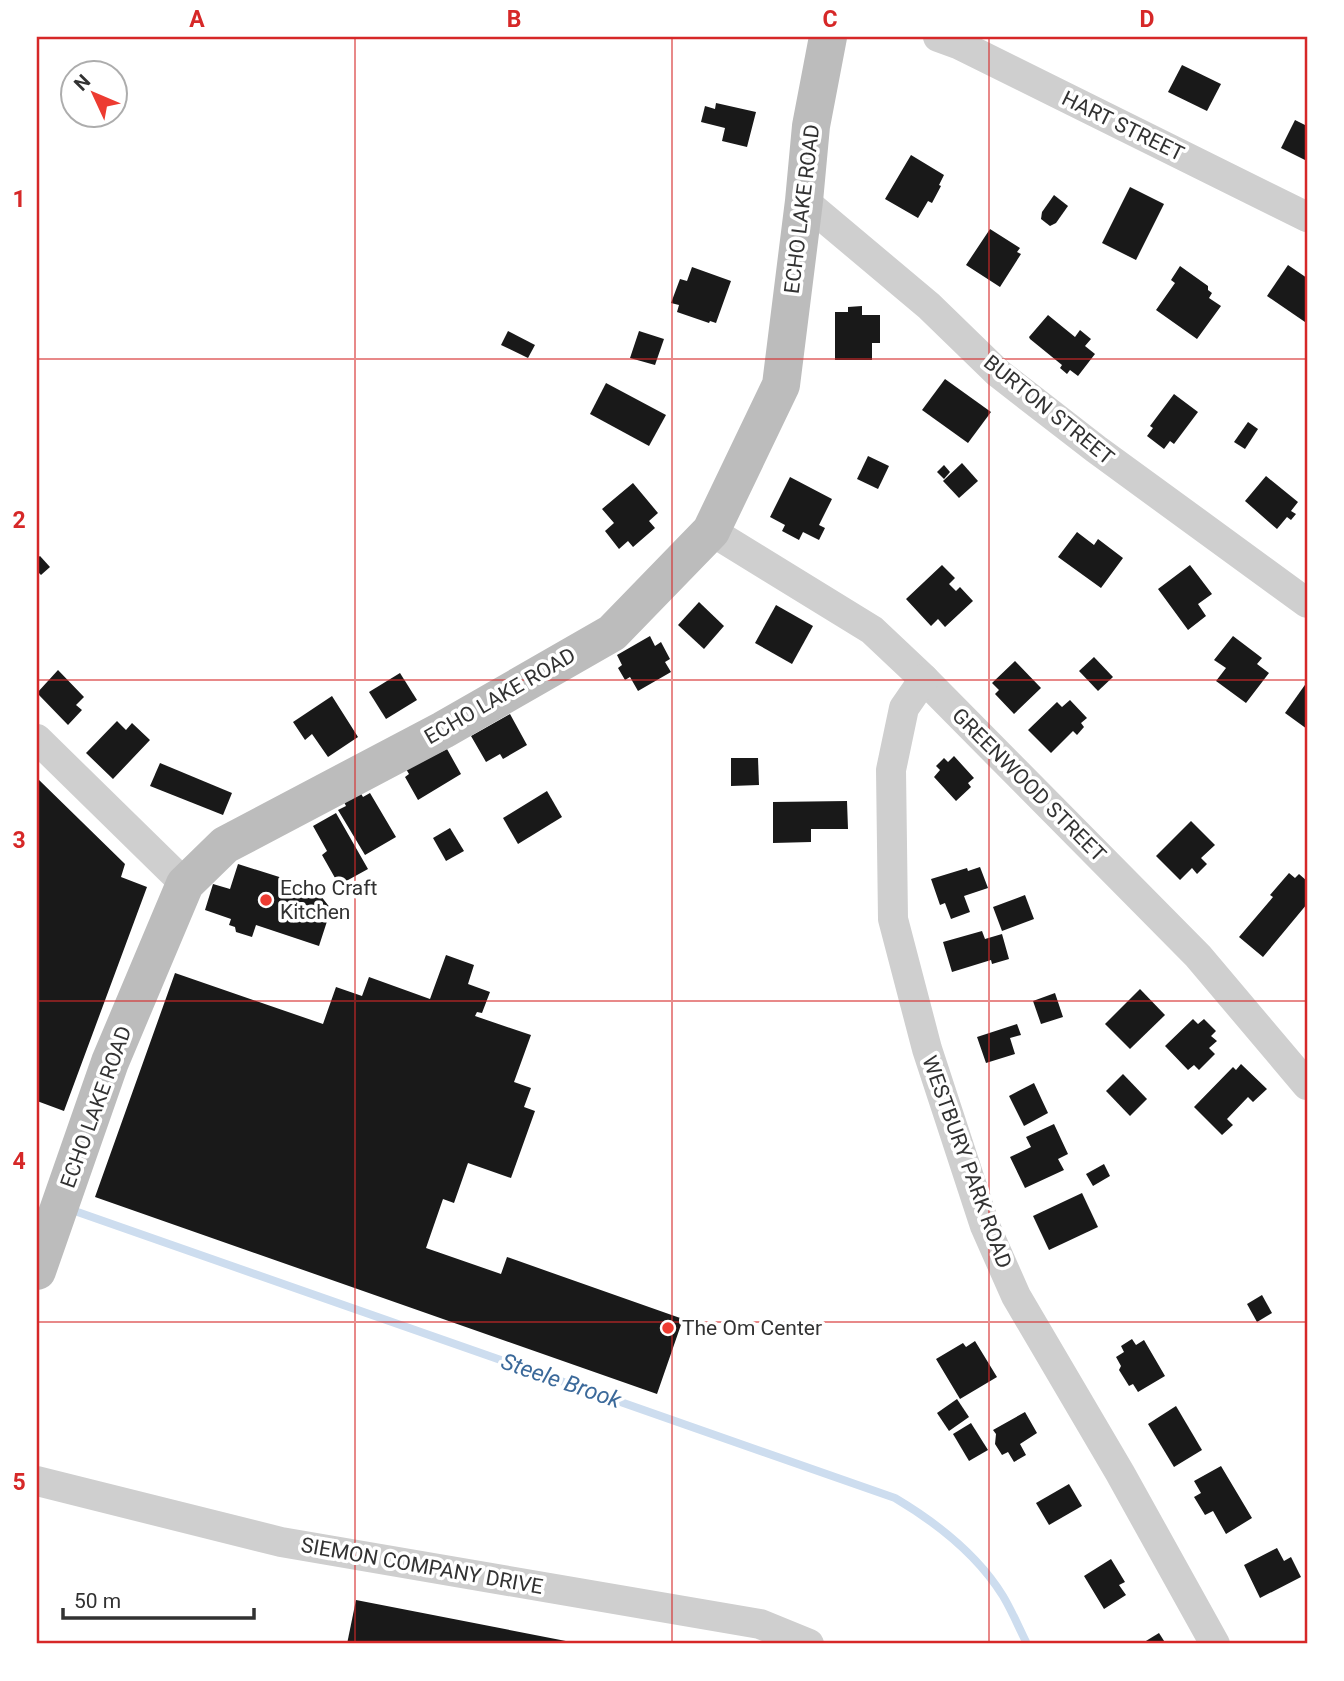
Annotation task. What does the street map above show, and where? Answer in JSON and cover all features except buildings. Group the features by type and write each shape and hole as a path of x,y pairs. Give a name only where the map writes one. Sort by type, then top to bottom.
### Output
{"main road":[{"name":"ECHO LAKE ROAD","path":"37,1271 110,1062 185,884 225,845 443,730 612,633 711,531 781,385 811,126 828,37"}],"street":[{"name":"HART STREET","path":"938,37 960,45 1307,217"},
{"name":"BURTON STREET","path":"804,201 929,306 998,373 1096,449 1307,603"},
{"name":"GREENWOOD STREET","path":"711,531 872,631 924,679 1198,956 1307,1085"},
{"name":"WESTBURY PARK ROAD","path":"924,679 904,708 891,770 893,919 927,1049 985,1226 1016,1296 1120,1473 1215,1644"},
{"path":"37,739 185,884"},
{"name":"SIEMON COMPANY DRIVE","path":"37,1481 281,1542 760,1624 808,1644"}],"waterway":[{"name":"Steele Brook","path":"69,1209 895,1498 941,1529 981,1566 1003,1596 1027,1644"}],"place":[{"name":"Echo Craft Kitchen","path":"266,900"},
{"name":"The Om Center","path":"668,1328"}]}
